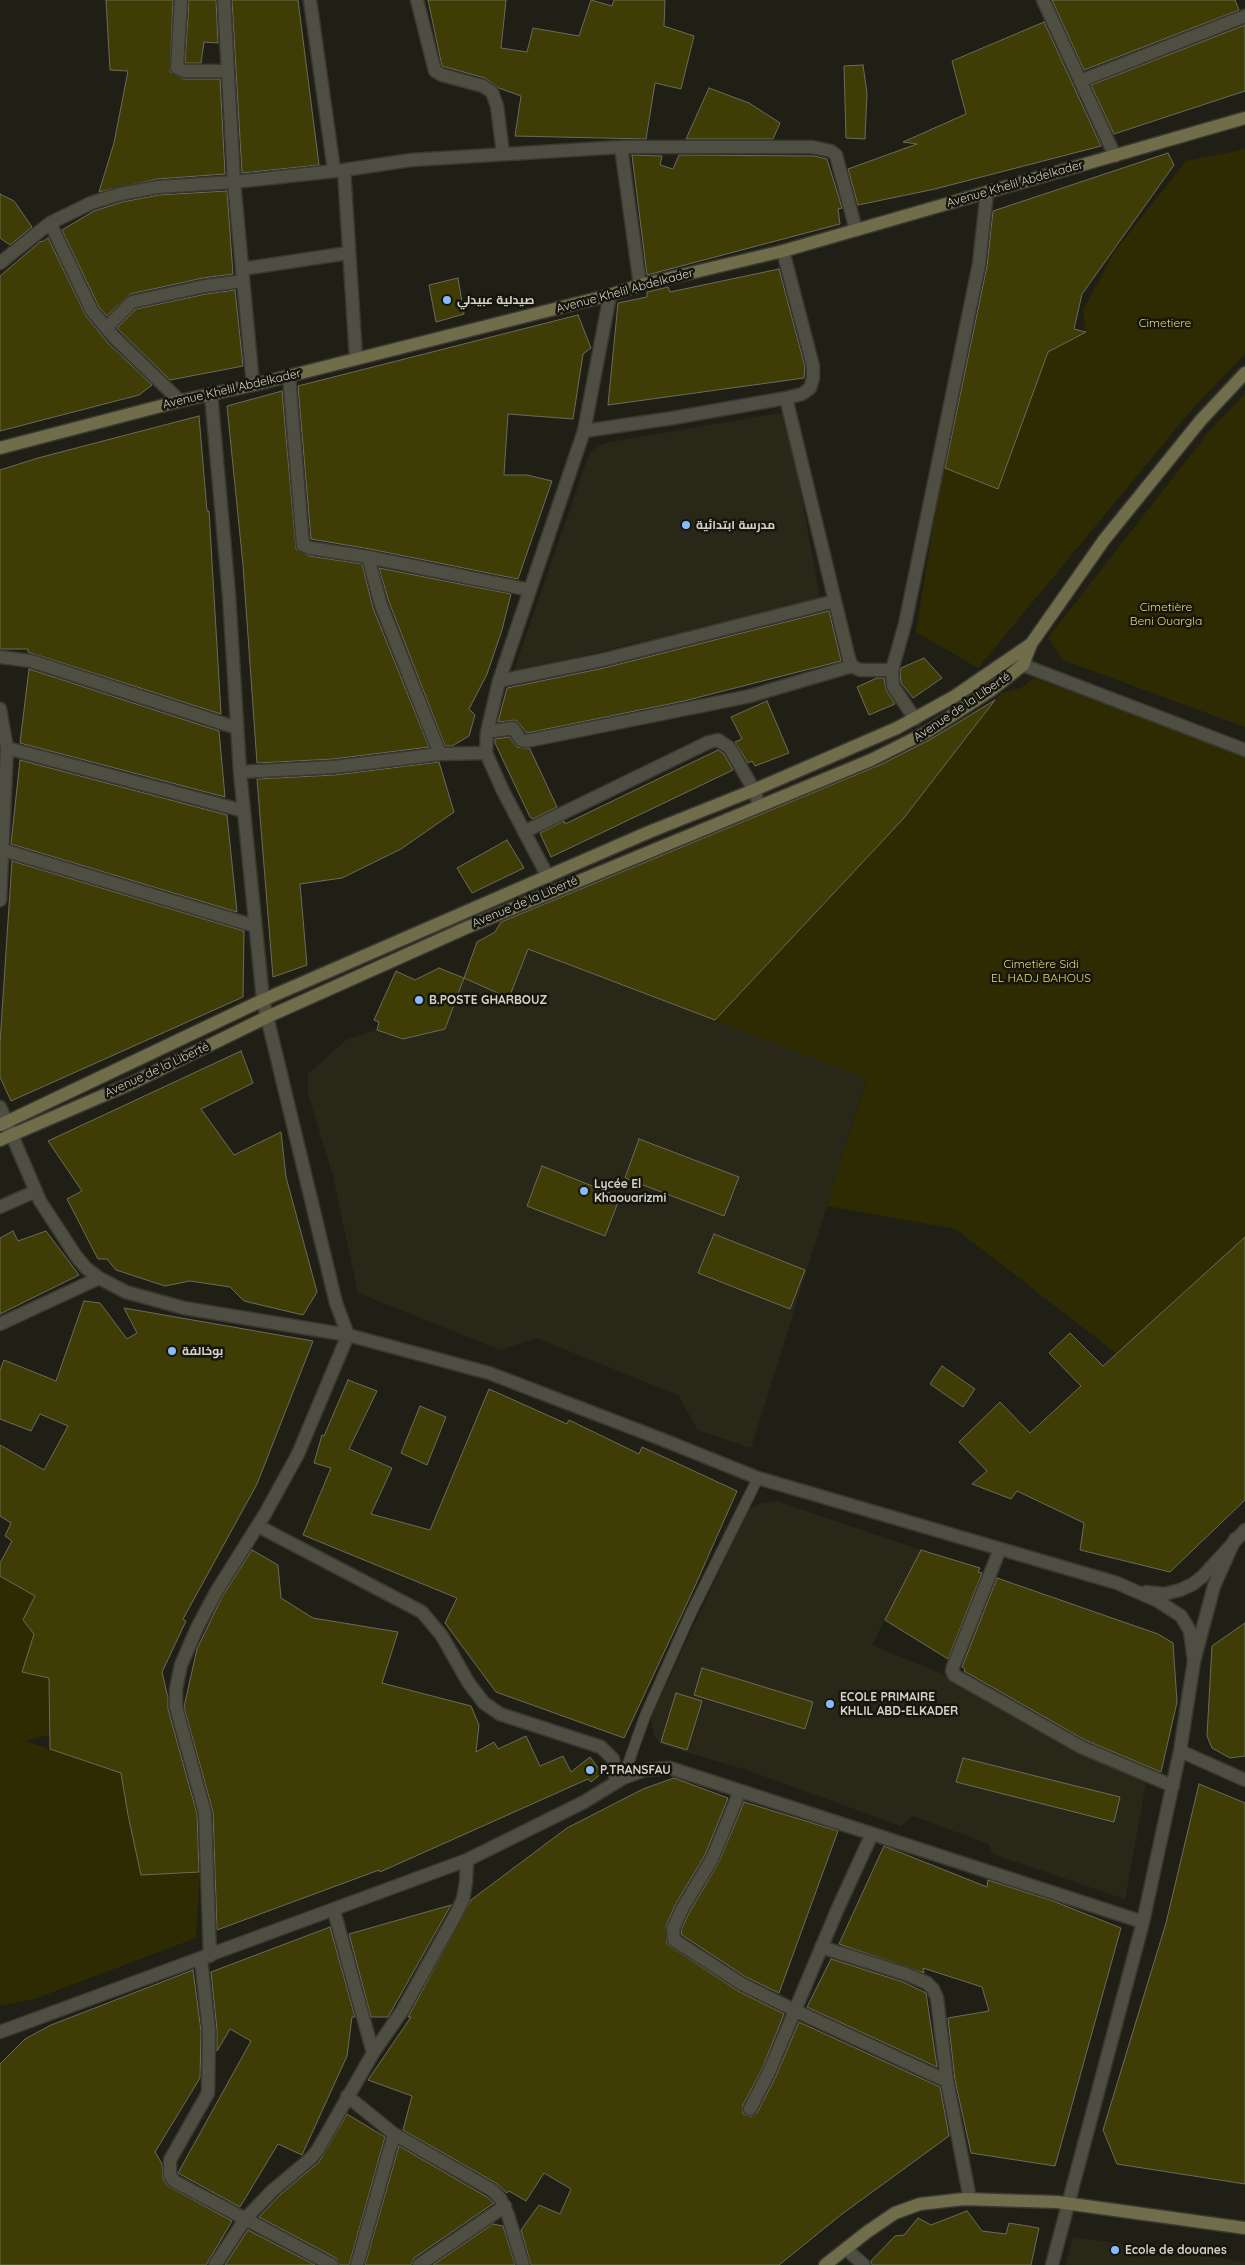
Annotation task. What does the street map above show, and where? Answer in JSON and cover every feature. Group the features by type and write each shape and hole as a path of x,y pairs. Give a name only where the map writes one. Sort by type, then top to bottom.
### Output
{"street":[{"path":"182,0 177,68 184,71 227,70"},
{"path":"224,0 234,182 253,385"},
{"path":"310,0 339,170 356,358"},
{"path":"417,0 435,71 442,75 483,86 492,92 497,106 503,153"},
{"path":"1043,0 1115,156"},
{"path":"1080,81 1245,16"},
{"name":"Avenue Khelil Abdelkader","path":"0,448 180,401 253,385 610,295 640,285 783,251 1245,118"},
{"path":"621,147 640,285"},
{"path":"0,263 50,223 91,203 120,194 158,188 234,182 339,170 411,160 621,147 812,147 831,151 836,155 856,230"},
{"path":"914,719 893,686 892,670 905,624 979,264 986,192"},
{"path":"50,223 92,311 106,328 180,401"},
{"path":"584,431 673,418 786,398 802,394 810,388 813,372 783,251"},
{"path":"106,328 132,302 205,286 242,275 348,253"},
{"path":"548,877 486,753 487,732 499,681 584,431 610,295"},
{"name":"Avenue de la Liberté","path":"0,1140 130,1084 267,1017 532,899 910,743 990,691 1023,664 1031,644 1104,540 1201,420 1245,373"},
{"path":"289,376 302,542 310,548 368,556 530,590"},
{"path":"211,394 229,595 240,772 263,1000 336,1303 348,1335 298,1454 258,1526 216,1592 197,1628 181,1666 176,1689 176,1707 182,1734 205,1813 206,1958 209,2031 208,2093 170,2160 170,2174 174,2181 332,2265"},
{"path":"786,398 852,666"},
{"path":"368,556 382,605 440,754"},
{"path":"499,681 602,660 835,601"},
{"name":"Avenue de la Liberté","path":"4,1124 263,1000 649,832 754,790 914,719 955,696 1031,644"},
{"path":"0,657 31,661 237,728"},
{"path":"1012,657 1023,664 1245,750"},
{"path":"487,732 513,728 521,740 527,741 750,696 852,666 860,670 892,670"},
{"path":"0,709 5,743 0,900"},
{"path":"524,832 709,742 718,740 730,748 754,790 759,805"},
{"path":"5,743 244,812"},
{"path":"240,772 334,767 440,754 486,753"},
{"path":"3,850 255,926"},
{"path":"0,1107 4,1124 12,1135 36,1191 76,1256 86,1268 99,1278 126,1292 176,1306 348,1335 488,1373 652,1435 758,1478 842,1505 1117,1583 1158,1601 1181,1616 1190,1631 1194,1661"},
{"path":"0,1207 36,1191"},
{"path":"0,1324 99,1278"},
{"path":"258,1526 422,1612 438,1630 468,1682 484,1703 500,1714 601,1747 613,1759 620,1780"},
{"path":"1134,1592 1164,1594 1193,1584 1203,1576 1240,1534"},
{"path":"1052,2265 1142,1922 1180,1751 1194,1661 1214,1586 1240,1534"},
{"path":"1000,1549 953,1666 952,1671 954,1675 1081,1747 1173,1786"},
{"path":"1180,1751 1245,1780"},
{"path":"0,2032 206,1958 467,1860 584,1802 620,1780 645,1770 670,1768 1142,1922"},
{"path":"740,1791 712,1859 682,1909 672,1936 679,1945 742,1984 947,2081"},
{"path":"750,2109 769,2072 821,1947 872,1834"},
{"path":"214,2265 246,2218 272,2190 310,2159 373,2054 402,2011 456,1914 463,1899 467,1860"},
{"path":"334,1910 373,2054"},
{"path":"821,1947 906,1974 927,1982 933,1989 937,1998 947,2081 970,2199"},
{"path":"0,2039 18,2026"},
{"path":"347,2096 394,2134 492,2190 505,2206 523,2265"},
{"path":"357,2265 394,2134"},
{"path":"825,2265 895,2213 920,2204 970,2199 1068,2204 1245,2228"},
{"path":"419,2265 505,2206"},
{"path":"846,2249 864,2265"}],"lane":[{"path":"620,1780 652,1699 690,1615 758,1478"}],"shaded area":[{"name":"مدرسة ابتدائية","path":"786,412 820,598 513,673 590,452 600,445 611,442"},
{"name":"Lycée El Khaouarizmi","path":"528,949 867,1078 751,1448 698,1430 678,1395 537,1338 500,1350 358,1293 333,1176 308,1093 308,1074 346,1040 377,1030 403,1039 444,1029 464,978 509,998"},
{"name":"ECOLE PRIMAIRE KHLIL ABD-ELKADER","path":"776,1501 921,1550 872,1645 980,1690 1147,1777 1125,1899 992,1854 989,1844 913,1816 901,1826 744,1769 662,1745 654,1736 651,1717 748,1510 761,1503"},
{"name":"Ecole de douanes","path":"1073,2237 1245,2262 1245,2265 1066,2265"}],"green space":[{"name":"Cimetiere","path":"1245,149 1245,354 1193,408 978,668 916,632 943,467 998,489 1048,352 1086,332 1083,310 1115,251 1186,161"},
{"name":"Cimetière Beni Ouargla","path":"1245,394 1245,727 1063,660 1048,638 1211,429"},
{"name":"Cimetière Sidi EL HADJ BAHOUS","path":"1034,678 1245,755 1245,1237 1117,1354 956,1229 827,1206 867,1079 715,1020 903,819 1001,693 1021,688"},
{"path":"0,1576 35,1596 23,1620 34,1634 49,1678 49,1735 25,1741 121,1773 141,1875 200,1872 196,1938 34,1999 0,2006"}],"building":[{"path":"106,0 173,0 170,72 184,79 220,79 225,174 157,179 99,192 114,143 128,71 110,70"},
{"path":"189,0 216,0 218,43 204,42 201,63 185,63"},
{"path":"232,0 298,0 319,165 242,173"},
{"path":"428,0 506,0 501,48 527,52 533,28 579,36 591,0 612,6 614,0 665,0 664,26 694,36 681,89 655,83 646,139 515,136 521,96 499,88 485,78 442,66"},
{"path":"1052,0 1235,0 1239,10 1084,70"},
{"path":"1044,22 1101,146 935,189 858,205 848,169 917,144 903,142 966,114 952,61"},
{"path":"1245,25 1245,91 1114,134 1091,85"},
{"path":"863,65 867,93 865,139 846,138 844,66"},
{"path":"709,88 749,103 780,123 773,139 686,139"},
{"path":"1168,153 1174,165 1082,294 1074,329 1086,332 1048,352 998,489 945,468 987,266 993,211"},
{"path":"632,155 662,156 660,165 673,169 679,155 814,156 827,159 842,208 838,209 840,224 647,275"},
{"path":"227,191 233,274 203,278 130,294 107,316 99,307 62,230 94,211 122,202 159,195"},
{"path":"0,194 14,201 32,227 10,245 0,238"},
{"path":"48,238 86,316 108,343 152,385 139,395 0,431 0,276 41,241"},
{"path":"779,269 805,367 804,378 608,405 618,303 647,297 647,292 668,287 670,292"},
{"name":"صيدلية عبيدلي","path":"458,278 464,314 436,322 429,285"},
{"path":"235,290 243,366 170,380 117,328 136,309 206,294"},
{"path":"578,315 591,348 583,354 573,419 508,414 504,475 527,475 552,481 518,579 311,539 298,386"},
{"path":"282,391 296,549 309,556 362,564 373,608 429,747 333,759 257,763 243,565 227,406"},
{"path":"199,416 207,511 209,511 221,714 28,652 28,649 0,649 0,470 38,458"},
{"path":"379,568 511,594 502,630 487,674 469,709 475,715 469,736 452,746 445,746 389,602"},
{"path":"829,611 841,661 684,701 527,733 516,720 498,722 507,688 604,668"},
{"path":"924,658 942,678 913,698 901,683 900,671 901,668"},
{"path":"29,669 219,731 225,797 20,743"},
{"path":"877,678 884,678 886,690 895,704 869,715 857,687"},
{"path":"995,700 903,819 715,1020 528,949 509,998 464,978 477,942 495,932 501,922 882,764 931,739"},
{"path":"767,701 789,753 755,766 752,761 748,763 735,742 742,739 731,717"},
{"path":"509,737 517,747 530,749 557,807 533,819 530,817 495,743 495,739"},
{"path":"718,750 724,754 733,770 551,857 540,833 564,821 565,824"},
{"path":"20,760 227,815 237,912 11,844"},
{"path":"439,762 454,812 401,849 342,878 300,884 307,965 273,977 257,779 335,775"},
{"path":"507,840 524,868 472,893 457,868"},
{"path":"12,861 244,931 243,997 11,1101 0,1077 0,1043"},
{"name":"B.POSTE GHARBOUZ","path":"439,968 464,978 445,1029 403,1039 377,1030 379,1022 374,1020 396,971 415,980"},
{"path":"241,1051 253,1083 201,1109 234,1155 281,1132 286,1177 317,1292 303,1315 244,1301 230,1287 190,1281 165,1286 116,1270 107,1259 98,1259 67,1199 82,1191 48,1141"},
{"path":"639,1139 739,1177 724,1216 625,1178"},
{"path":"542,1166 620,1197 605,1236 527,1206"},
{"path":"13,1231 18,1241 46,1231 79,1275 0,1314 0,1238"},
{"path":"714,1234 805,1270 790,1309 698,1273"},
{"path":"1245,1237 1245,1500 1170,1572 1080,1550 1084,1523 1017,1491 1011,1499 972,1484 987,1471 959,1442 1000,1402 1030,1433 1081,1386 1049,1353 1070,1333 1103,1366"},
{"path":"84,1301 100,1303 127,1339 137,1333 124,1308 313,1341 257,1484 183,1619 186,1621 162,1672 168,1698 168,1709 197,1814 199,1872 141,1875 121,1773 50,1749 49,1678 22,1672 34,1634 23,1620 35,1596 0,1576 0,1563 12,1541 5,1536 11,1523 0,1516 0,1445 44,1470 68,1426 40,1414 31,1431 0,1419 0,1370 4,1360 56,1381"},
{"path":"942,1366 975,1389 963,1407 930,1384"},
{"path":"348,1380 377,1391 349,1449 392,1468 371,1514 430,1530 489,1389 567,1424 569,1420 639,1454 642,1447 737,1491 624,1738 496,1692 445,1623 457,1598 303,1535 331,1468 314,1463 322,1435 324,1436"},
{"path":"420,1406 446,1417 427,1465 401,1453"},
{"path":"252,1550 278,1565 281,1598 313,1618 398,1632 382,1683 471,1706 479,1725 476,1752 494,1742 498,1749 526,1736 540,1766 563,1756 571,1772 590,1757 602,1773 591,1782 588,1779 380,1872 379,1870 217,1930 213,1812 184,1707 197,1649 222,1597"},
{"path":"921,1550 980,1568 978,1572 982,1573 948,1659 885,1620"},
{"path":"997,1578 1158,1634 1173,1643 1177,1702 1161,1772 1085,1740 964,1671 965,1669 962,1667"},
{"path":"1245,1623 1245,1756 1230,1758 1212,1748 1207,1736 1212,1646"},
{"path":"702,1668 813,1702 805,1729 694,1695"},
{"path":"676,1693 702,1701 687,1750 661,1742"},
{"path":"963,1758 1120,1797 1114,1822 956,1782"},
{"path":"674,1778 728,1798 705,1855 675,1905 666,1926 667,1944 738,1991 784,2014 762,2069 743,2105 743,2114 751,2117 757,2113 776,2076 799,2022 940,2087 949,2136 842,2214 779,2265 531,2265 521,2230 539,2205 560,2214 571,2189 544,2173 526,2201 509,2191 507,2193 496,2183 403,2130 412,2096 368,2080 411,2017 408,2017 471,1900 567,1828 643,1789"},
{"path":"1199,1784 1245,1803 1245,2184 1117,2164 1103,2130 1166,1923"},
{"path":"744,1802 838,1831 779,1993 746,1977 682,1935 681,1930 719,1862"},
{"path":"884,1846 987,1887 988,1880 1053,1901 1121,1928 1055,2166 971,2153 955,2080 948,2018 989,2011 982,1987 923,1968 924,1973 839,1944"},
{"path":"451,1905 388,2017 371,2017 349,1934"},
{"path":"330,1927 355,2017 352,2017 347,2056 302,2155 278,2144 240,2207 178,2173 251,2041 230,2029 217,2051 217,2030 211,1972"},
{"path":"831,1959 903,1982 926,1993 937,2067 807,2007"},
{"path":"193,1970 201,2031 200,2078 155,2152 162,2164 163,2179 168,2186 232,2221 206,2265 0,2265 0,2064 25,2039 51,2025"},
{"path":"347,2114 385,2137 349,2265 340,2265 336,2258 259,2217 281,2194 319,2162"},
{"path":"399,2146 487,2197 494,2203 414,2258 411,2265 365,2265"},
{"path":"967,2211 982,2231 1006,2234 1009,2223 1039,2228 1031,2265 872,2265 871,2261 895,2236 904,2235 918,2218 931,2225"},
{"path":"493,2224 503,2226 515,2265 433,2265"},
{"path":"248,2230 315,2265 225,2265"}],"place":[{"name":"صيدلية عبيدلي","path":"447,300"},
{"name":"مدرسة ابتدائية","path":"686,525"},
{"name":"B.POSTE GHARBOUZ","path":"419,1000"},
{"name":"Lycée El Khaouarizmi","path":"584,1191"},
{"name":"بوخالفة","path":"172,1351"},
{"name":"ECOLE PRIMAIRE KHLIL ABD-ELKADER","path":"830,1704"},
{"name":"P.TRANSFAU","path":"590,1770"},
{"name":"Ecole de douanes","path":"1115,2250"}]}
